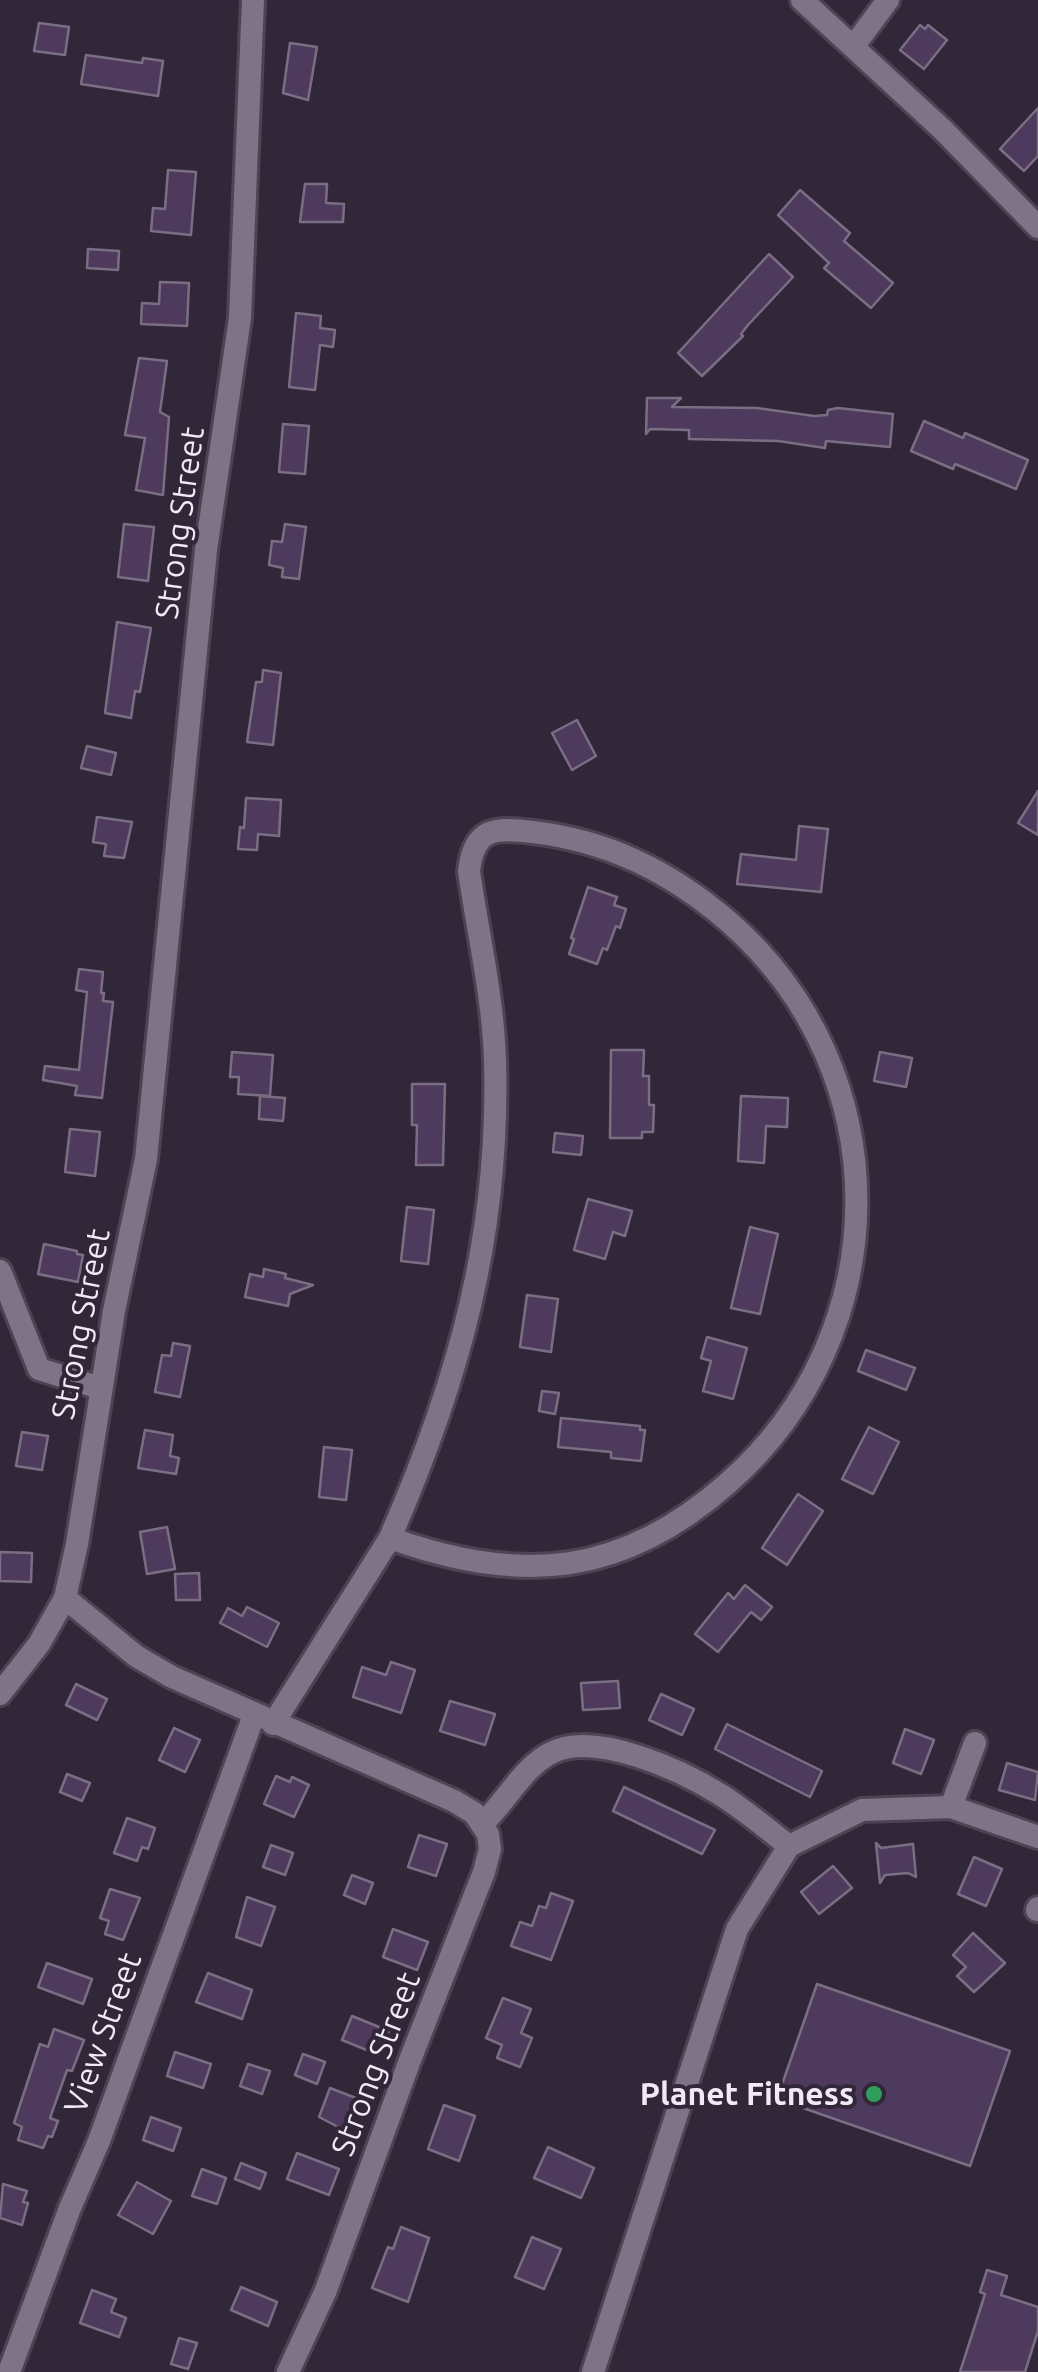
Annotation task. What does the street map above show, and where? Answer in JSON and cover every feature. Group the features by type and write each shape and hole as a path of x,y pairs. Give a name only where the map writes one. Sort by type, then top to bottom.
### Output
{"street":[{"name":"Strong Street","path":"0,1694 39,1644 65,1598 100,1388 146,1160 206,550 240,318 252,0"},
{"path":"802,0 1036,219"},
{"path":"854,47 888,0"},
{"name":"View Street","path":"9,2372 58,2236 264,1720 390,1538 432,1439 457,1362 483,1249 490,1195 495,1058 491,1003 469,871 472,850 481,837 500,830 564,836 604,847 641,860 710,905 765,958 816,1028 846,1113 857,1175 855,1240 840,1313 815,1372 774,1438 713,1496 658,1534 588,1562 550,1566 470,1562 390,1538"},
{"path":"0,1271 40,1370 100,1388"},
{"path":"65,1598 136,1656 264,1720 454,1801 484,1823 535,1764 553,1752 571,1746 612,1749 650,1761 720,1794 789,1846"},
{"path":"951,1808 975,1743"},
{"path":"593,2372 737,1928 789,1846 862,1810 951,1808 1038,1838"},
{"name":"Strong Street","path":"288,2372 326,2290 410,2060 470,1912 490,1849 484,1823"}],"building":[{"path":"39,23 69,27 65,55 34,51"},
{"path":"920,25 925,29 928,25 947,40 924,69 900,50"},
{"path":"290,43 317,47 308,100 283,93"},
{"path":"86,55 142,63 143,58 163,61 158,96 81,84"},
{"path":"1038,108 1038,156 1024,171 1000,149"},
{"path":"168,170 196,172 191,235 151,231 153,208 165,209"},
{"path":"305,184 327,184 326,203 344,204 343,222 300,222"},
{"path":"800,190 850,233 844,241 893,283 871,308 824,268 829,263 778,215"},
{"path":"88,249 119,251 118,270 87,268"},
{"path":"769,254 793,277 748,325 743,336 702,376 678,353"},
{"path":"160,282 189,283 187,326 141,324 142,303 159,304"},
{"path":"296,313 321,316 320,328 335,330 333,347 320,345 315,390 289,387"},
{"path":"139,358 167,361 160,412 169,417 163,495 136,490 145,438 125,435"},
{"path":"647,398 681,398 672,407 757,408 814,416 827,415 828,410 838,408 893,414 890,447 826,441 825,448 778,441 689,439 689,430 650,429 646,434"},
{"path":"924,421 963,438 965,433 1028,460 1016,489 911,451"},
{"path":"283,424 309,426 305,474 279,472"},
{"path":"124,524 154,527 148,581 118,577"},
{"path":"285,524 306,527 299,579 282,577 283,568 269,565 272,541 282,542"},
{"path":"117,622 151,628 140,692 135,691 131,718 105,713"},
{"path":"263,670 281,673 273,745 247,742 256,682 262,682"},
{"path":"577,720 596,756 572,770 552,733"},
{"path":"87,746 116,753 111,775 81,768"},
{"path":"1038,791 1038,835 1018,823"},
{"path":"246,798 281,800 279,836 258,834 257,850 238,849"},
{"path":"97,817 132,822 124,858 104,856 106,844 93,842"},
{"path":"799,826 828,829 821,892 737,884 741,854 796,860"},
{"path":"588,887 617,897 614,905 626,909 620,928 616,926 597,964 569,954"},
{"path":"79,969 103,972 103,1001 113,1002 102,1098 75,1095 77,1086 43,1080 45,1066 79,1070 87,992 76,990"},
{"path":"611,1050 644,1050 643,1076 649,1076 649,1105 654,1105 653,1132 642,1132 642,1138 610,1138"},
{"path":"232,1052 273,1055 270,1096 238,1094 239,1077 230,1077"},
{"path":"880,1052 912,1058 906,1087 874,1081"},
{"path":"412,1084 445,1084 443,1165 416,1165"},
{"path":"260,1096 285,1098 283,1121 259,1119"},
{"path":"741,1096 788,1098 787,1127 766,1126 764,1163 738,1161"},
{"path":"70,1129 100,1132 95,1176 65,1172"},
{"path":"555,1133 583,1136 581,1155 553,1152"},
{"path":"588,1199 632,1211 625,1236 613,1232 605,1259 574,1250"},
{"path":"407,1207 434,1210 428,1264 401,1261"},
{"path":"750,1227 778,1234 760,1314 731,1308"},
{"path":"44,1244 83,1255 78,1282 38,1274"},
{"path":"264,1269 313,1285 290,1294 288,1306 245,1297 250,1274 263,1277"},
{"path":"527,1295 558,1299 551,1352 520,1347"},
{"path":"707,1337 747,1348 733,1399 703,1391 711,1361 701,1358"},
{"path":"173,1343 190,1346 180,1397 155,1392 162,1355 171,1356"},
{"path":"866,1350 915,1368 906,1390 858,1371"},
{"path":"542,1391 559,1393 555,1414 539,1411"},
{"path":"561,1418 640,1426 640,1430 645,1430 641,1461 611,1458 611,1452 558,1447"},
{"path":"869,1427 899,1442 873,1494 842,1479"},
{"path":"145,1430 173,1435 170,1456 179,1458 176,1474 138,1468"},
{"path":"22,1432 48,1436 42,1470 16,1466"},
{"path":"324,1447 352,1450 346,1500 319,1497"},
{"path":"798,1494 823,1511 787,1565 762,1548"},
{"path":"167,1527 175,1569 147,1574 140,1532"},
{"path":"0,1552 32,1553 31,1582 0,1581"},
{"path":"199,1573 200,1600 176,1600 175,1574"},
{"path":"745,1585 772,1607 761,1620 751,1612 718,1652 695,1634 728,1593 734,1599"},
{"path":"247,1607 279,1623 267,1647 220,1623 228,1608 242,1616"},
{"path":"391,1662 415,1670 401,1713 353,1697 362,1667 386,1675"},
{"path":"618,1681 620,1708 583,1710 581,1683"},
{"path":"76,1684 107,1699 97,1720 66,1705"},
{"path":"661,1694 694,1709 682,1735 649,1720"},
{"path":"450,1701 495,1714 485,1745 440,1731"},
{"path":"727,1724 822,1771 810,1797 715,1749"},
{"path":"174,1728 200,1740 185,1772 159,1760"},
{"path":"905,1729 934,1740 921,1774 893,1763"},
{"path":"1007,1763 1038,1772 1035,1800 999,1790"},
{"path":"67,1774 90,1783 82,1801 60,1792"},
{"path":"276,1776 290,1782 292,1777 309,1785 294,1817 264,1804"},
{"path":"624,1787 715,1830 702,1854 613,1811"},
{"path":"127,1818 155,1828 148,1849 142,1847 137,1861 114,1853"},
{"path":"419,1835 447,1844 436,1876 408,1867"},
{"path":"876,1843 881,1848 913,1844 916,1877 908,1873 885,1875 880,1883"},
{"path":"271,1845 293,1853 285,1875 263,1867"},
{"path":"974,1857 1002,1869 986,1906 958,1894"},
{"path":"833,1866 852,1888 819,1914 801,1892"},
{"path":"352,1875 373,1883 365,1904 344,1895"},
{"path":"110,1889 140,1898 123,1940 105,1934 109,1921 100,1918"},
{"path":"551,1893 573,1901 551,1960 511,1946 520,1922 532,1926 539,1906 546,1908"},
{"path":"247,1897 275,1907 261,1946 236,1937"},
{"path":"393,1929 428,1942 417,1970 383,1957"},
{"path":"973,1933 1005,1963 974,1992 957,1976 966,1967 953,1955"},
{"path":"47,1963 92,1979 83,2004 38,1987"},
{"path":"208,1973 252,1990 242,2019 196,2002"},
{"path":"817,1984 1010,2051 970,2166 777,2099"},
{"path":"503,1998 531,2009 521,2033 532,2038 520,2067 497,2058 502,2045 486,2038"},
{"path":"352,2016 389,2031 379,2055 342,2040"},
{"path":"54,2029 84,2040 72,2071 67,2070 50,2118 58,2121 43,2148 18,2140 22,2127 14,2123 40,2044 48,2047"},
{"path":"175,2052 211,2064 203,2088 167,2076"},
{"path":"303,2054 325,2062 317,2084 295,2075"},
{"path":"248,2064 270,2071 262,2094 240,2086"},
{"path":"330,2088 356,2098 344,2130 319,2117"},
{"path":"444,2105 475,2116 459,2161 428,2149"},
{"path":"151,2117 181,2128 173,2151 143,2140"},
{"path":"548,2147 594,2168 581,2198 534,2178"},
{"path":"297,2153 339,2169 329,2195 287,2179"},
{"path":"241,2163 266,2173 260,2189 235,2179"},
{"path":"202,2169 226,2178 217,2204 192,2196"},
{"path":"137,2182 171,2201 153,2234 118,2215"},
{"path":"3,2184 27,2191 22,2225 0,2218"},
{"path":"401,2227 429,2238 408,2302 372,2288 388,2247 393,2249"},
{"path":"532,2237 561,2249 544,2289 515,2277"},
{"path":"987,2270 1007,2276 1001,2295 1038,2307 1038,2331 1025,2372 960,2372 985,2294 980,2292"},
{"path":"241,2287 277,2302 268,2326 231,2310"},
{"path":"92,2290 116,2299 111,2312 126,2318 119,2337 80,2323"},
{"path":"179,2338 197,2343 188,2369 171,2364"}],"place":[{"name":"Planet Fitness","path":"874,2094"}]}
